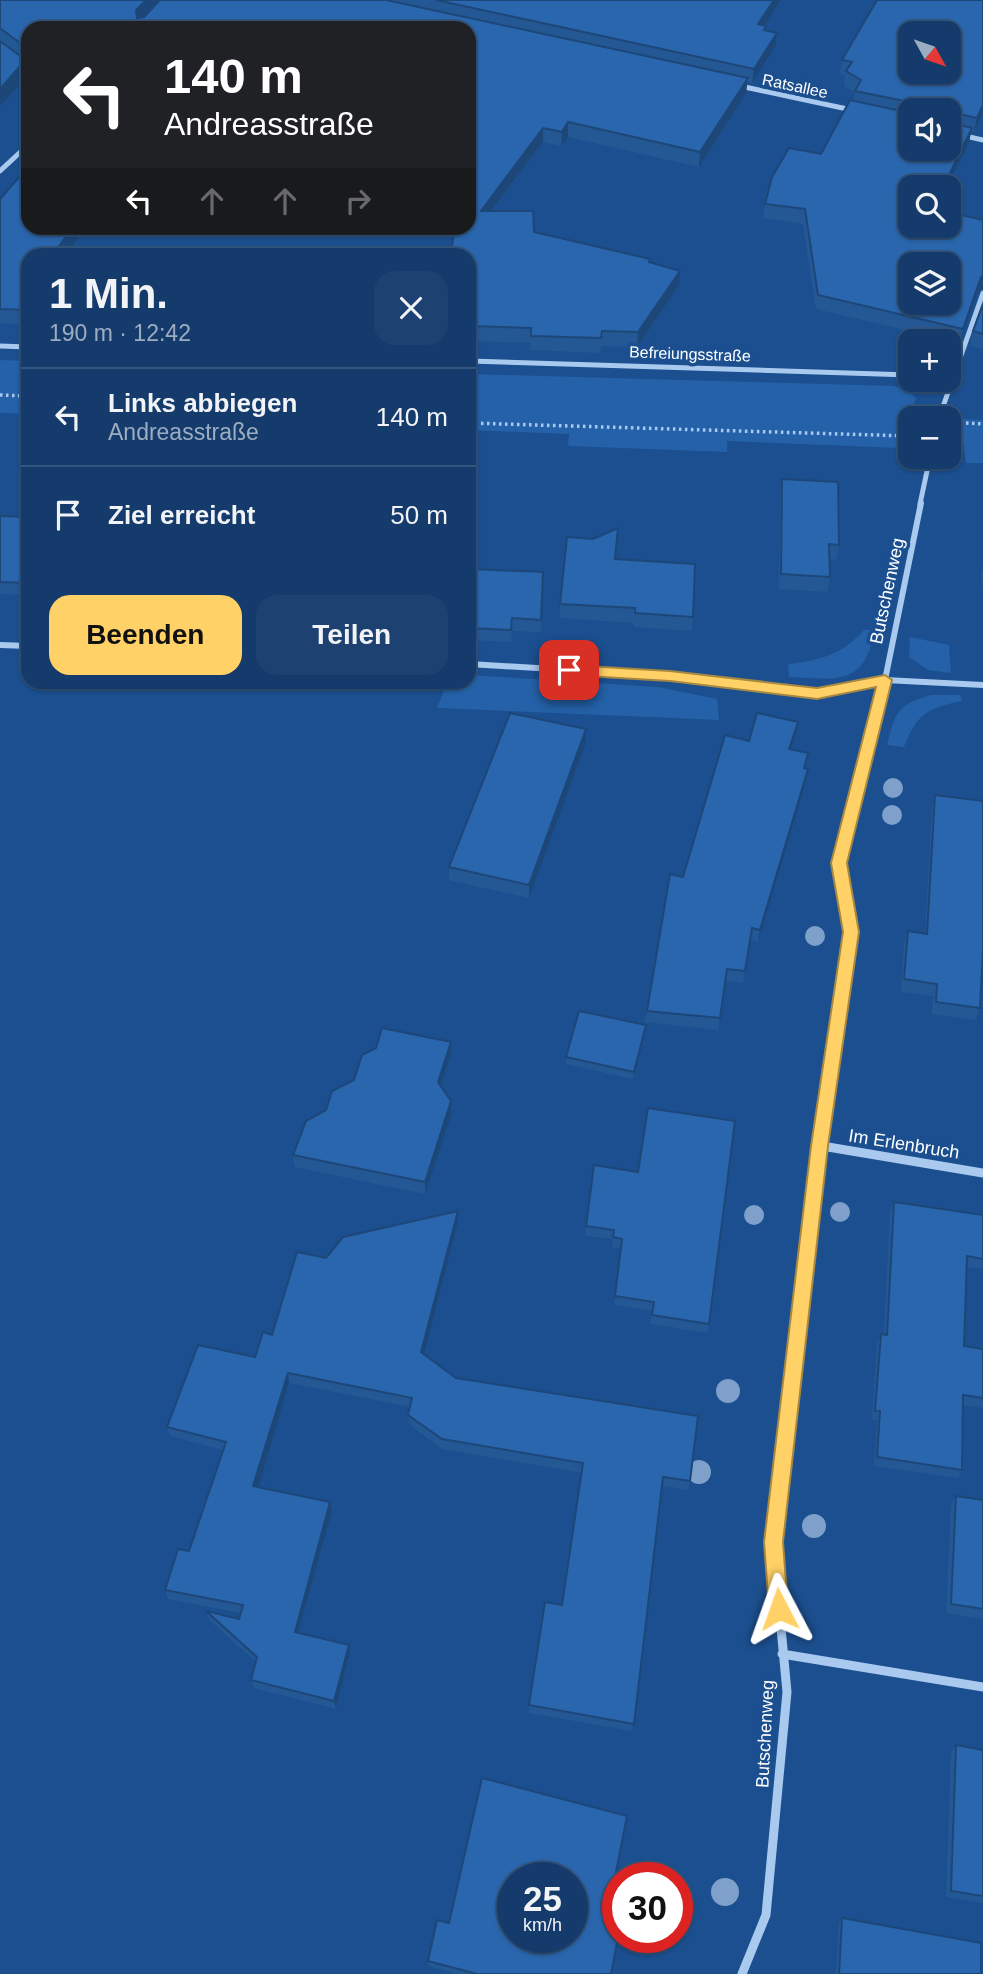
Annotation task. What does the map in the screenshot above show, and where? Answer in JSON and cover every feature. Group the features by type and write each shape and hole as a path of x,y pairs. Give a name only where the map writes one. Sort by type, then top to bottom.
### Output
{"street":[{"name":"Ratsallee","path":"736,85 856,111"},
{"path":"961,135 982,139"},
{"path":"0,171 21,152"},
{"path":"961,348 983,293"},
{"path":"0,346 21,347"},
{"name":"Befreiungsstraße","path":"476,361 898,375"},
{"name":"Butschenweg","path":"742,1974 766,1915 787,1692 773,1542 820,1146 851,932 839,863 885,680 928,469"},
{"path":"0,645 21,646"},
{"path":"476,664 670,676 817,693 885,680 983,685"},
{"name":"Im Erlenbruch","path":"820,1146 983,1173"},
{"path":"782,1654 983,1687"}],"path":[{"path":"0,395 21,396"},
{"path":"476,423 898,436"}],"shaded area":[{"path":"371,235 411,235 411,237"},
{"path":"0,360 21,361 21,414 0,413"},
{"path":"476,374 894,386 898,387 898,392 909,392 916,398 913,406 898,406 898,448 727,441 727,452 568,446 569,434 476,430"},
{"path":"961,419 983,420 983,463 966,463"},
{"path":"864,630 875,630 864,662 856,670 835,678 789,677 788,664 810,661 839,651"},
{"path":"910,637 949,645 951,673 928,670 909,657"},
{"path":"476,675 658,687 717,699 719,720 437,708 445,689 476,689"},
{"path":"931,695 960,695 962,701 940,706 925,714 914,727 904,747 887,745 900,711 911,702"}],"building":[{"path":"0,0 146,0 136,10 137,18 144,17 160,0 386,0 748,78 700,152 568,122 562,132 543,128 481,211 533,211 534,232 650,259 649,262 680,271 638,332 602,331 601,338 531,336 531,328 476,326 476,248 452,248 453,235 476,235 476,21 21,21 21,44 0,28"},
{"path":"436,0 774,0 758,24 766,26 764,30 777,33 754,69"},
{"path":"877,0 983,0 983,105 977,118 961,114 961,98 898,100 855,91 861,80 846,71 852,62 842,60"},
{"path":"0,41 21,57 21,65 0,89"},
{"path":"850,100 898,110 898,161 956,161 949,175 898,175 898,238 961,238 961,215 983,220 983,276 963,329 903,315 961,315 961,252 898,252 898,314 818,295 805,209 765,204 772,177 789,148 821,154"},
{"path":"961,125 972,128 961,150"},
{"path":"21,175 21,235 67,235 58,248 21,248 21,310 0,309 0,199"},
{"path":"983,304 983,334 973,331"},
{"path":"782,479 838,482 839,545 829,544 830,577 781,574"},
{"path":"0,516 21,517 21,583 0,582"},
{"path":"618,528 615,559 695,564 693,617 635,613 635,608 560,604 567,537 593,539"},
{"path":"476,569 543,572 541,620 512,618 511,630 476,628"},
{"path":"510,713 586,729 529,885 449,867"},
{"path":"757,713 798,722 789,749 808,753 804,768 808,769 760,930 752,928 745,971 727,969 720,1018 647,1011 670,874 683,877 725,735 749,741"},
{"path":"935,795 983,801 983,950 980,1008 936,1002 937,984 904,979 908,931 927,934"},
{"path":"579,1011 646,1025 634,1072 566,1057"},
{"path":"382,1028 451,1042 438,1082 451,1101 425,1182 293,1155 306,1121 326,1110 332,1091 354,1080 362,1055 376,1048"},
{"path":"648,1108 735,1121 709,1324 652,1315 654,1302 615,1296 622,1239 613,1237 614,1230 586,1226 594,1165 638,1172"},
{"path":"894,1202 983,1215 983,1259 967,1256 964,1346 983,1349 983,1398 963,1395 962,1470 877,1457 880,1411 875,1411 881,1334 887,1335"},
{"path":"458,1211 421,1352 456,1378 698,1416 690,1481 663,1477 634,1724 529,1705 545,1602 562,1605 583,1463 442,1439 408,1415 412,1398 288,1373 253,1486 330,1502 295,1632 349,1645 334,1701 251,1680 257,1657 206,1611 239,1619 243,1605 165,1590 178,1549 189,1551 226,1442 167,1427 198,1345 255,1357 263,1332 272,1335 297,1252 326,1258 343,1237"},
{"path":"956,1496 983,1500 983,1609 951,1604"},
{"path":"956,1745 983,1750 983,1896 951,1891"},
{"path":"482,1778 627,1816 618,1862 602,1862 602,1953 615,1953 611,1974 477,1974 428,1961 437,1920 449,1923"},
{"path":"842,1918 981,1943 981,1974 839,1974"}],"route":[{"path":"569,670 670,676 817,693 885,680 839,863 851,932 820,1146 773,1542 779,1609"}]}
